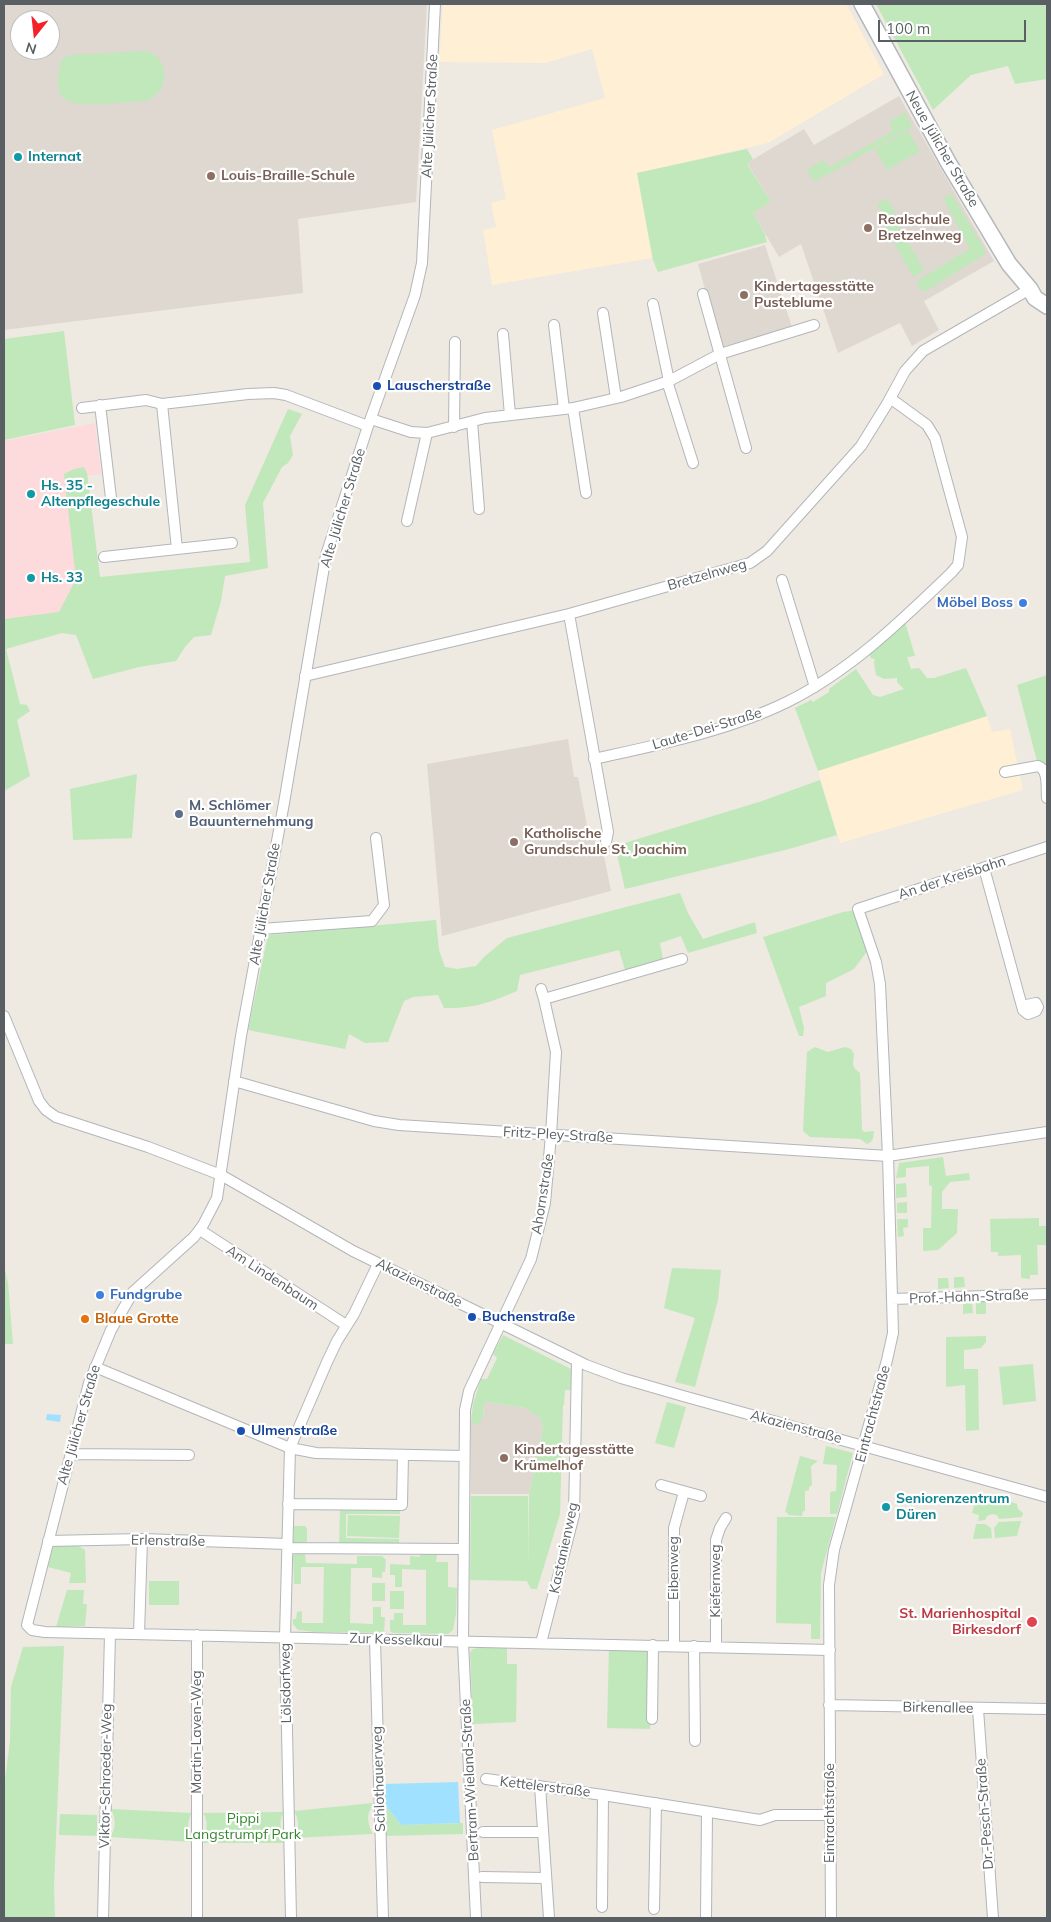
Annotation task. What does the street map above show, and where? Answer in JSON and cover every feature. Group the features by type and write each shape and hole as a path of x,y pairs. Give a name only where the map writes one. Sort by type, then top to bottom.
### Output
{"street":[{"name":"Alte Jülicher Straße","path":"28,1621 88,1383 94,1367 118,1316 133,1292 200,1230 217,1198 246,1007 326,555 369,422 415,295 422,263 435,4"},
{"name":"Neue Jülicher Straße","path":"862,4 956,176 1009,264 1035,298 1047,306"},
{"path":"1030,289 1047,294"},
{"name":"Bretzelnweg","path":"305,676 569,614 750,563 758,558 861,446 905,371 923,351 1030,289"},
{"path":"703,294 746,448"},
{"path":"653,304 668,381 693,463"},
{"path":"603,313 616,398"},
{"path":"554,325 568,409 586,493"},
{"path":"82,408 146,400 162,404 248,394 274,393 286,395 369,422 411,432 427,433 454,428 472,422 510,415 568,409 616,398 668,381 720,354 814,325"},
{"path":"503,334 510,415"},
{"path":"454,428 456,342"},
{"name":"Laute-Dei-Straße","path":"594,759 726,725 760,714 788,702 815,687 858,657 951,574 958,565 962,536 935,438 927,425 890,398"},
{"path":"162,404 177,549"},
{"path":"100,405 111,498"},
{"path":"472,422 479,509"},
{"path":"407,521 427,433"},
{"path":"104,557 232,543"},
{"path":"782,580 815,687"},
{"path":"569,614 608,832 606,842"},
{"path":"1005,772 1038,766 1042,767 1045,772 1047,798"},
{"path":"261,929 372,921 384,905 376,838"},
{"name":"An der Kreisbahn","path":"858,909 1047,847"},
{"path":"984,868 1022,1006"},
{"name":"Eintrachtstraße","path":"831,1918 829,1585 832,1559 893,1333 888,1156 880,984 876,962 858,909"},
{"path":"544,999 682,959"},
{"name":"Ahornstraße","path":"501,1323 531,1260 545,1203 552,1135 556,1052 541,989"},
{"name":"Akazienstraße","path":"4,1016 39,1101 46,1110 56,1117 148,1147 221,1175 378,1264 577,1361 621,1378 1047,1497"},
{"name":"Fritz-Pley-Straße","path":"234,1081 374,1121 391,1124 552,1135 888,1156 1047,1132"},
{"name":"Am Lindenbaum","path":"200,1230 206,1236 346,1325"},
{"path":"290,1448 327,1362 346,1325 354,1314 378,1264"},
{"name":"Prof.-Hahn-Straße","path":"892,1299 1047,1294"},
{"path":"463,1643 466,1401 501,1323"},
{"name":"Kastanienweg","path":"541,1643 574,1515 577,1361"},
{"path":"94,1367 290,1448 316,1452 464,1456"},
{"name":"Lölsdorfweg","path":"290,1448 285,1637 291,1918"},
{"path":"70,1454 189,1455"},
{"path":"288,1504 402,1505 403,1455"},
{"path":"661,1484 700,1496"},
{"name":"Eibenweg","path":"674,1646 674,1528 684,1492"},
{"name":"Kiefernweg","path":"716,1647 716,1540 726,1518"},
{"path":"139,1634 142,1539"},
{"name":"Erlenstraße","path":"48,1541 142,1539 287,1546 464,1549"},
{"name":"Zur Kesselkaul","path":"28,1621 29,1628 37,1632 830,1650"},
{"name":"Viktor-Schroeder-Weg","path":"103,1918 110,1634"},
{"name":"Martin-Laven-Weg","path":"197,1635 197,1918"},
{"name":"Schlothauerweg","path":"375,1640 383,1918"},
{"name":"Bertram-Wieland-Straße","path":"463,1643 476,1918"},
{"path":"652,1718 653,1645"},
{"path":"694,1646 695,1741"},
{"name":"Birkenallee","path":"829,1705 1047,1709"},
{"name":"Dr.-Pesch-Straße","path":"978,1709 993,1918"},
{"name":"Kettelerstraße","path":"486,1779 604,1795 760,1820 775,1816 830,1815"},
{"path":"540,1786 549,1918"},
{"name":"Kettelerstraße","path":"602,1907 604,1795"},
{"path":"654,1909 656,1803"},
{"path":"706,1918 707,1812"},
{"path":"483,1832 543,1832"},
{"path":"482,1877 546,1878"}],"shaded area":[{"name":"Louis-Braille-Schule","path":"4,4 427,4 416,202 298,219 303,293 4,330"},
{"path":"443,4 846,4 884,74 768,143 637,173 652,258 492,285 483,230 496,227 491,203 506,199 492,130 605,98 592,49 545,63 439,62"},
{"name":"Realschule Bretzelnweg","path":"899,96 994,261 924,301 939,330 912,346 900,323 838,353 801,244 779,257 753,213 771,202 747,163 804,129 814,145"},
{"name":"Kindertagesstätte Pusteblume","path":"765,245 792,327 721,347 698,264"},
{"path":"95,423 101,474 71,478 87,612 4,619 4,441"},
{"path":"987,716 992,732 1010,729 1023,790 840,843 818,771"},
{"name":"Katholische Grundschule St. Joachim","path":"568,739 574,777 578,777 587,826 593,833 597,851 603,851 611,891 442,936 427,764"},
{"name":"Kindertagesstätte Krümelhof","path":"484,1403 525,1408 540,1416 543,1430 529,1494 471,1494 471,1421 478,1424 483,1417"}],"green space":[{"path":"876,4 1047,4 1047,79 1015,84 1008,66 971,75 933,110"},
{"path":"145,51 160,60 164,75 159,91 145,101 82,104 66,100 59,92 58,81 62,59 71,55"},
{"path":"905,112 912,127 814,182 807,170 823,160 830,167 892,132 890,121"},
{"path":"908,131 920,151 887,170 875,149"},
{"path":"747,149 753,159 747,164 771,202 753,213 766,236 767,242 658,272 653,260 637,173"},
{"path":"947,195 952,195 985,250 985,254 928,290 921,291 917,284 918,280 970,249 944,200"},
{"path":"887,198 895,211 893,216 924,270 913,277 881,219 885,217 877,205"},
{"path":"64,331 75,425 4,440 4,339"},
{"path":"288,409 302,414 290,436 293,455 288,463 282,467 263,503 268,568 225,576 221,601 211,635 194,637 176,661 139,667 93,679 76,635 62,633 6,649 20,704 27,705 30,711 17,720 30,776 4,791 4,619 59,612 76,579 64,474 84,467 87,473 100,577 250,562 245,505"},
{"path":"905,622 915,656 907,657 911,669 919,668 927,678 934,678 966,668 987,716 818,771 795,708 811,700 813,702 829,692 829,689 856,669 873,695 880,697 904,689 897,682 897,678 884,679 876,675 875,659 871,658 869,654"},
{"path":"1047,675 1047,799 1017,685"},
{"path":"137,774 132,838 73,840 70,789"},
{"path":"820,780 837,835 789,849 625,889 615,846 762,801"},
{"path":"680,893 688,913 703,939 755,922 757,933 688,953 681,936 660,943 663,959 625,970 619,950 520,975 517,991 473,1006 444,1008 438,995 413,997 404,1001 388,1042 365,1043 349,1034 345,1049 248,1030 268,935 436,920 439,950 445,967 457,969 476,966 507,938"},
{"path":"857,910 871,946 854,969 826,983 826,996 799,1007 804,1028 803,1036 799,1036 763,937 843,912"},
{"path":"815,1047 828,1052 845,1047 851,1049 854,1054 854,1067 860,1073 862,1130 864,1132 874,1131 871,1142 867,1144 860,1139 810,1137 803,1131 807,1052"},
{"path":"943,1157 946,1176 969,1173 970,1180 950,1182 942,1192 942,1209 958,1209 957,1233 938,1250 923,1251 923,1228 931,1228 932,1186 929,1185 929,1166 906,1168 906,1177 896,1178 899,1163"},
{"path":"906,1183 907,1197 896,1198 896,1184"},
{"path":"907,1202 907,1213 897,1213 897,1203"},
{"path":"1039,1218 1039,1226 1047,1226 1047,1245 1037,1245 1038,1275 1030,1275 1030,1279 1021,1278 1021,1255 998,1256 998,1252 991,1252 990,1219"},
{"path":"897,1219 908,1219 908,1227 903,1228 904,1236 898,1237"},
{"path":"4,1265 8,1283 13,1344 4,1344"},
{"path":"672,1268 721,1270 718,1300 695,1387 675,1382 695,1318 664,1308"},
{"path":"954,1277 964,1277 965,1287 954,1288"},
{"path":"938,1278 948,1278 949,1288 938,1289"},
{"path":"963,1302 972,1302 973,1313 963,1314"},
{"path":"976,1302 986,1302 986,1314 976,1314"},
{"path":"503,1335 571,1369 572,1390 565,1390 563,1405 560,1514 537,1589 531,1589 527,1581 470,1580 471,1496 528,1496 528,1568 529,1494 543,1430 540,1417 525,1408 488,1402 484,1403 483,1417 478,1425 471,1421 473,1404 481,1379 487,1379 497,1358 493,1354"},
{"path":"986,1336 986,1342 981,1348 964,1350 964,1369 978,1369 979,1430 966,1431 965,1385 946,1387 946,1337"},
{"path":"1033,1364 1036,1401 1003,1405 999,1367"},
{"path":"667,1402 686,1407 674,1448 655,1443"},
{"path":"826,1446 853,1453 837,1514 830,1514 830,1492 836,1491 837,1465 823,1464"},
{"path":"800,1456 818,1461 811,1466 812,1485 809,1487 809,1490 805,1491 805,1511 803,1511 802,1516 788,1515 785,1512"},
{"path":"977,1495 994,1496 1017,1504 1018,1509 1023,1513 1022,1517 999,1519 997,1515 992,1514 987,1516 985,1520 978,1521 979,1515 972,1513"},
{"path":"340,1508 400,1509 400,1514 346,1514 346,1538 399,1539 399,1547 339,1545"},
{"path":"348,1515 400,1516 399,1538 347,1536"},
{"path":"777,1517 836,1517 821,1573 820,1639 811,1639 811,1624 776,1623"},
{"path":"1021,1521 1017,1536 995,1538 994,1528 999,1522"},
{"path":"976,1524 985,1524 991,1528 992,1538 973,1539"},
{"path":"294,1526 305,1526 307,1529 307,1546 293,1544"},
{"path":"54,1543 74,1543 85,1550 86,1583 69,1583 71,1573 48,1567"},
{"path":"420,1552 448,1552 448,1555 437,1555 436,1562 448,1562 448,1587 457,1588 453,1630 448,1634 393,1633 390,1631 390,1620 394,1620 394,1613 403,1613 403,1625 426,1625 426,1570 402,1569 402,1587 395,1587 395,1575 390,1575 390,1564 410,1565 410,1556 420,1557"},
{"path":"305,1553 306,1563 357,1564 357,1556 382,1556 386,1560 385,1572 382,1572 382,1578 372,1577 372,1568 351,1568 350,1623 373,1624 373,1607 381,1607 381,1617 385,1617 384,1633 298,1630 293,1624 293,1619 296,1619 297,1612 302,1611 302,1623 323,1623 324,1567 301,1567 301,1584 294,1584 293,1555"},
{"path":"149,1581 179,1581 179,1605 149,1605"},
{"path":"372,1583 385,1583 385,1601 372,1601"},
{"path":"67,1590 84,1590 83,1604 87,1604 85,1626 56,1627"},
{"path":"390,1591 404,1591 404,1609 390,1609"},
{"path":"64,1646 54,1886 55,1918 4,1918 4,1787 10,1741 11,1687 23,1647"},
{"path":"478,1648 507,1648 507,1664 517,1664 516,1722 473,1724 470,1652"},
{"path":"609,1648 651,1649 650,1729 607,1728"},
{"name":"Pippi Langstrumpf Park","path":"373,1803 368,1817 369,1826 373,1834 294,1838 298,1824 294,1811"},
{"path":"386,1806 401,1825 463,1823 463,1834 384,1836 387,1829"},
{"name":"Pippi Langstrumpf Park","path":"111,1809 192,1813 188,1824 192,1842 110,1837 115,1823"},
{"name":"Pippi Langstrumpf Park","path":"284,1812 280,1824 284,1843 203,1843 207,1824 203,1813"},
{"path":"60,1814 97,1815 97,1831 100,1836 59,1835"}],"water":[{"path":"47,1414 61,1415 60,1422 46,1420"},
{"path":"458,1782 460,1823 401,1825 386,1806 385,1784"}],"place":[{"name":"Internat","path":"18,157"},
{"name":"Louis-Braille-Schule","path":"211,176"},
{"name":"Realschule Bretzelnweg","path":"868,228"},
{"name":"Kindertagesstätte Pusteblume","path":"744,295"},
{"name":"Lauscherstraße","path":"377,386"},
{"name":"Hs. 35 - Altenpflegeschule","path":"31,494"},
{"name":"Hs. 33","path":"31,578"},
{"name":"Möbel Boss","path":"1023,603"},
{"name":"M. Schlömer Bauunternehmung","path":"179,814"},
{"name":"Katholische Grundschule St. Joachim","path":"514,842"},
{"name":"Fundgrube","path":"100,1295"},
{"name":"Buchenstraße","path":"472,1317"},
{"name":"Blaue Grotte","path":"85,1319"},
{"name":"Ulmenstraße","path":"241,1431"},
{"name":"Kindertagesstätte Krümelhof","path":"504,1458"},
{"name":"Seniorenzentrum Düren","path":"886,1507"},
{"name":"St. Marienhospital Birkesdorf","path":"1032,1622"}]}
